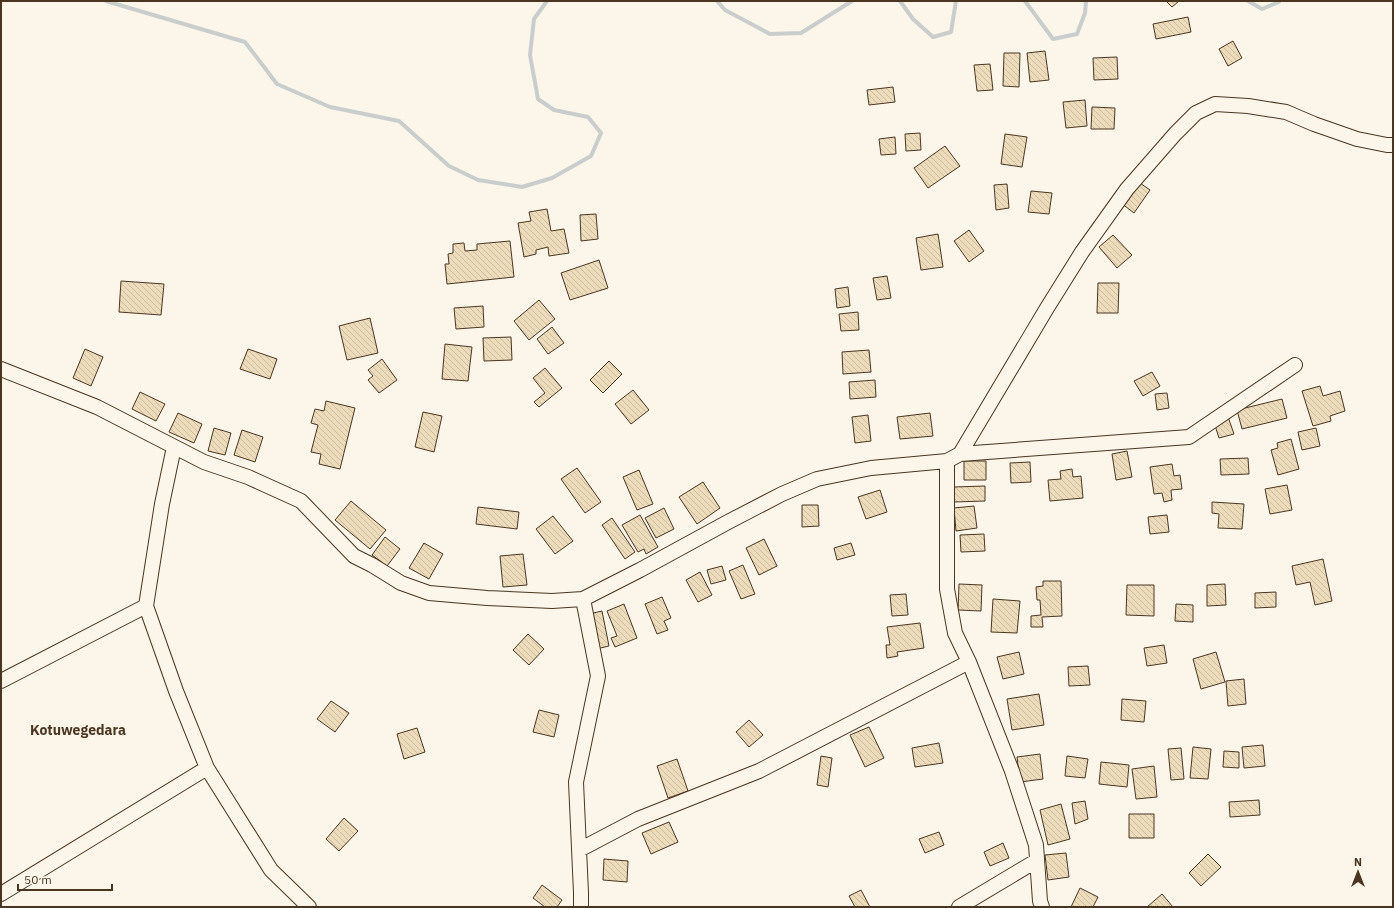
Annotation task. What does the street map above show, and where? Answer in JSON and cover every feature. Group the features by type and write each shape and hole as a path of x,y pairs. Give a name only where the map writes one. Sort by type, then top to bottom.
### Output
{"street":[{"path":"960,454 1082,252 1127,189 1175,134 1196,113 1216,104 1248,106 1286,112 1314,124 1357,139 1393,145"},
{"path":"1,369 96,407 204,462 248,477 300,501 354,556 401,583 428,593 552,601 583,599 782,494 817,479 871,468 947,460 960,454 1189,437 1295,365"},
{"path":"174,447 162,504 146,606 176,691 207,768 272,870 309,907"},
{"path":"947,460 948,589 955,633 969,662 1012,771 1036,844 1036,861 1040,901 1042,907"},
{"path":"581,907 576,782 598,676 583,599"},
{"path":"1,681 146,606"},
{"path":"579,850 638,819 759,772 969,662"},
{"path":"1,894 207,768"},
{"path":"959,907 1036,861"}],"building":[{"path":"1166,1 1179,1 1172,7"},
{"path":"1188,17 1191,32 1156,39 1153,24"},
{"path":"1233,41 1242,58 1228,66 1219,49"},
{"path":"1045,51 1049,80 1030,82 1027,53"},
{"path":"1004,53 1020,53 1019,87 1003,86"},
{"path":"1117,57 1118,79 1094,80 1093,58"},
{"path":"990,64 993,90 977,91 974,65"},
{"path":"893,87 895,102 869,105 867,90"},
{"path":"1085,100 1087,126 1066,128 1063,102"},
{"path":"1092,107 1115,108 1114,129 1091,129"},
{"path":"920,133 921,150 906,151 905,134"},
{"path":"1005,134 1027,137 1022,167 1001,164"},
{"path":"895,137 896,154 881,155 879,139"},
{"path":"945,146 960,166 928,188 914,168"},
{"path":"1137,181 1150,190 1134,213 1121,203"},
{"path":"1007,184 1009,208 996,210 994,185"},
{"path":"1031,191 1052,193 1049,214 1028,212"},
{"path":"547,209 551,231 564,229 569,253 549,256 548,247 536,250 536,254 524,257 518,223 531,221 529,212"},
{"path":"596,214 598,239 581,241 580,215"},
{"path":"969,230 984,251 969,262 954,241"},
{"path":"938,234 943,267 921,270 916,238"},
{"path":"1113,235 1132,255 1117,268 1099,247"},
{"path":"510,241 514,277 447,284 445,264 449,264 448,254 453,253 453,244 464,243 465,251 477,250 477,244"},
{"path":"599,260 608,288 570,300 561,273"},
{"path":"887,276 891,298 877,300 873,278"},
{"path":"121,281 164,284 161,315 119,312"},
{"path":"1098,283 1119,283 1118,313 1097,313"},
{"path":"848,287 850,306 837,308 835,289"},
{"path":"539,300 555,319 529,340 514,321"},
{"path":"483,306 484,327 456,329 454,308"},
{"path":"858,312 859,330 841,331 839,314"},
{"path":"370,318 378,353 347,360 339,326"},
{"path":"552,327 564,343 548,354 537,339"},
{"path":"511,337 512,360 484,361 483,338"},
{"path":"445,344 472,347 468,381 442,379"},
{"path":"85,349 103,357 91,386 73,378"},
{"path":"248,349 277,359 270,379 240,369"},
{"path":"869,350 871,372 843,374 842,352"},
{"path":"382,359 397,380 379,393 368,380 373,376 368,370"},
{"path":"609,361 622,374 603,393 590,380"},
{"path":"545,368 562,388 539,407 534,402 545,393 533,378"},
{"path":"1152,372 1160,386 1143,396 1134,381"},
{"path":"875,380 876,397 850,399 849,382"},
{"path":"1320,386 1323,396 1340,391 1345,411 1330,416 1331,421 1313,426 1302,391"},
{"path":"633,390 649,410 631,424 615,404"},
{"path":"140,392 165,404 156,421 132,409"},
{"path":"1167,393 1169,408 1157,410 1155,394"},
{"path":"1282,399 1287,418 1242,429 1237,410"},
{"path":"326,401 355,408 340,469 319,464 321,454 311,452 318,425 311,423 315,409 324,411"},
{"path":"423,412 442,416 434,452 415,447"},
{"path":"178,413 202,424 194,443 169,432"},
{"path":"930,413 933,436 900,439 897,417"},
{"path":"1227,414 1234,434 1219,438 1213,419"},
{"path":"868,415 871,441 855,443 852,417"},
{"path":"214,428 231,433 225,455 208,451"},
{"path":"1316,428 1320,446 1302,450 1298,432"},
{"path":"242,430 263,437 255,462 234,455"},
{"path":"1291,439 1299,469 1278,475 1271,450 1278,448 1277,443"},
{"path":"1127,451 1132,477 1116,480 1112,454"},
{"path":"1248,458 1249,474 1221,475 1220,459"},
{"path":"964,461 986,461 986,480 964,480"},
{"path":"1030,462 1031,482 1011,483 1010,463"},
{"path":"1172,464 1174,476 1180,475 1182,489 1171,490 1172,500 1164,502 1162,493 1154,494 1150,467"},
{"path":"577,468 601,502 585,513 561,479"},
{"path":"1072,469 1073,477 1081,476 1083,498 1050,501 1048,480 1061,479 1060,471"},
{"path":"639,470 653,504 637,510 623,477"},
{"path":"703,482 720,508 697,524 679,497"},
{"path":"1287,485 1292,510 1270,514 1265,489"},
{"path":"985,486 985,501 954,502 954,487"},
{"path":"880,490 887,512 866,519 858,497"},
{"path":"351,501 386,530 370,549 335,520"},
{"path":"1212,502 1244,504 1242,529 1218,528 1219,514 1212,513"},
{"path":"802,505 818,505 819,526 802,527"},
{"path":"974,506 977,528 956,531 954,508"},
{"path":"478,507 519,512 517,529 476,524"},
{"path":"664,508 674,529 656,538 645,518"},
{"path":"640,515 658,547 646,554 644,549 638,552 622,525"},
{"path":"1167,515 1169,532 1150,534 1148,517"},
{"path":"553,516 573,541 555,554 536,529"},
{"path":"612,518 635,552 625,559 602,525"},
{"path":"984,534 985,551 961,552 960,535"},
{"path":"385,537 400,549 387,566 372,555"},
{"path":"764,539 777,566 759,575 746,548"},
{"path":"424,543 443,554 429,579 409,568"},
{"path":"851,543 855,555 837,560 834,548"},
{"path":"523,554 527,585 503,587 500,556"},
{"path":"1323,559 1332,601 1315,605 1310,582 1296,585 1292,566"},
{"path":"743,565 755,594 741,599 729,571"},
{"path":"722,566 726,580 711,584 707,570"},
{"path":"700,572 712,595 698,602 686,580"},
{"path":"1043,581 1061,581 1062,616 1042,617 1043,627 1031,627 1031,616 1041,615 1040,600 1037,600 1036,587 1043,586"},
{"path":"959,584 982,585 981,611 958,610"},
{"path":"1225,584 1226,605 1207,606 1207,585"},
{"path":"1127,585 1154,585 1154,616 1126,615"},
{"path":"1276,592 1276,607 1255,608 1255,593"},
{"path":"906,594 908,615 892,616 890,595"},
{"path":"662,597 671,618 664,621 668,630 657,634 645,604"},
{"path":"993,599 1020,601 1017,633 991,632"},
{"path":"624,604 637,638 615,647 611,638 617,636 607,611"},
{"path":"1176,604 1193,605 1193,622 1175,621"},
{"path":"602,611 609,646 596,649 589,614"},
{"path":"920,623 924,648 897,652 898,656 887,658 886,645 890,645 887,627"},
{"path":"528,634 544,649 529,665 513,650"},
{"path":"1164,645 1167,663 1147,666 1144,648"},
{"path":"1019,652 1024,674 1003,679 997,657"},
{"path":"1216,652 1225,682 1201,689 1193,659"},
{"path":"1088,666 1090,685 1069,686 1068,667"},
{"path":"1244,679 1246,704 1228,706 1226,681"},
{"path":"1039,694 1044,725 1012,730 1007,699"},
{"path":"1122,699 1146,701 1144,722 1121,720"},
{"path":"331,701 349,713 335,732 317,719"},
{"path":"539,710 559,715 554,737 533,732"},
{"path":"749,720 763,735 749,747 736,732"},
{"path":"869,727 884,758 865,767 850,735"},
{"path":"417,728 425,752 404,759 397,734"},
{"path":"939,743 943,763 915,767 912,748"},
{"path":"1263,745 1265,766 1244,768 1242,747"},
{"path":"1193,747 1211,749 1208,779 1190,778"},
{"path":"1181,748 1184,779 1171,780 1168,749"},
{"path":"1224,751 1239,752 1239,768 1223,767"},
{"path":"1040,754 1043,779 1020,782 1017,757"},
{"path":"821,756 832,758 828,787 817,785"},
{"path":"1067,756 1088,759 1085,778 1065,776"},
{"path":"677,759 688,791 668,798 657,766"},
{"path":"1101,762 1129,765 1127,787 1099,784"},
{"path":"1154,766 1157,797 1136,799 1132,769"},
{"path":"1259,800 1260,815 1230,817 1229,802"},
{"path":"1085,801 1088,819 1075,824 1072,803"},
{"path":"1061,804 1070,839 1048,845 1040,810"},
{"path":"1129,814 1154,814 1154,838 1129,838"},
{"path":"344,818 358,831 339,851 326,839"},
{"path":"669,822 678,842 651,854 642,833"},
{"path":"939,832 944,845 925,853 919,839"},
{"path":"1003,843 1009,858 990,866 984,852"},
{"path":"1066,853 1069,877 1048,880 1045,855"},
{"path":"1208,854 1221,867 1201,886 1189,873"},
{"path":"604,859 628,861 627,882 603,880"},
{"path":"542,885 562,900 557,907 545,907 533,898"},
{"path":"1080,888 1098,897 1093,907 1071,907"},
{"path":"861,890 870,907 855,907 849,896"},
{"path":"1162,894 1173,907 1147,907"}],"waterway":[{"path":"106,1 245,42 277,84 330,107 399,121 449,166 478,180 522,187 552,178 591,156 601,133 588,117 554,110 538,99 530,55 534,19 547,1"},
{"path":"717,1 725,10 770,34 801,33 852,1"},
{"path":"900,1 913,19 933,37 951,32 956,1"},
{"path":"1025,1 1053,39 1077,34 1085,13 1086,1"},
{"path":"1248,1 1262,9 1279,1"}],"district":[{"name":"Kotuwegedara","path":"78,730"}]}
